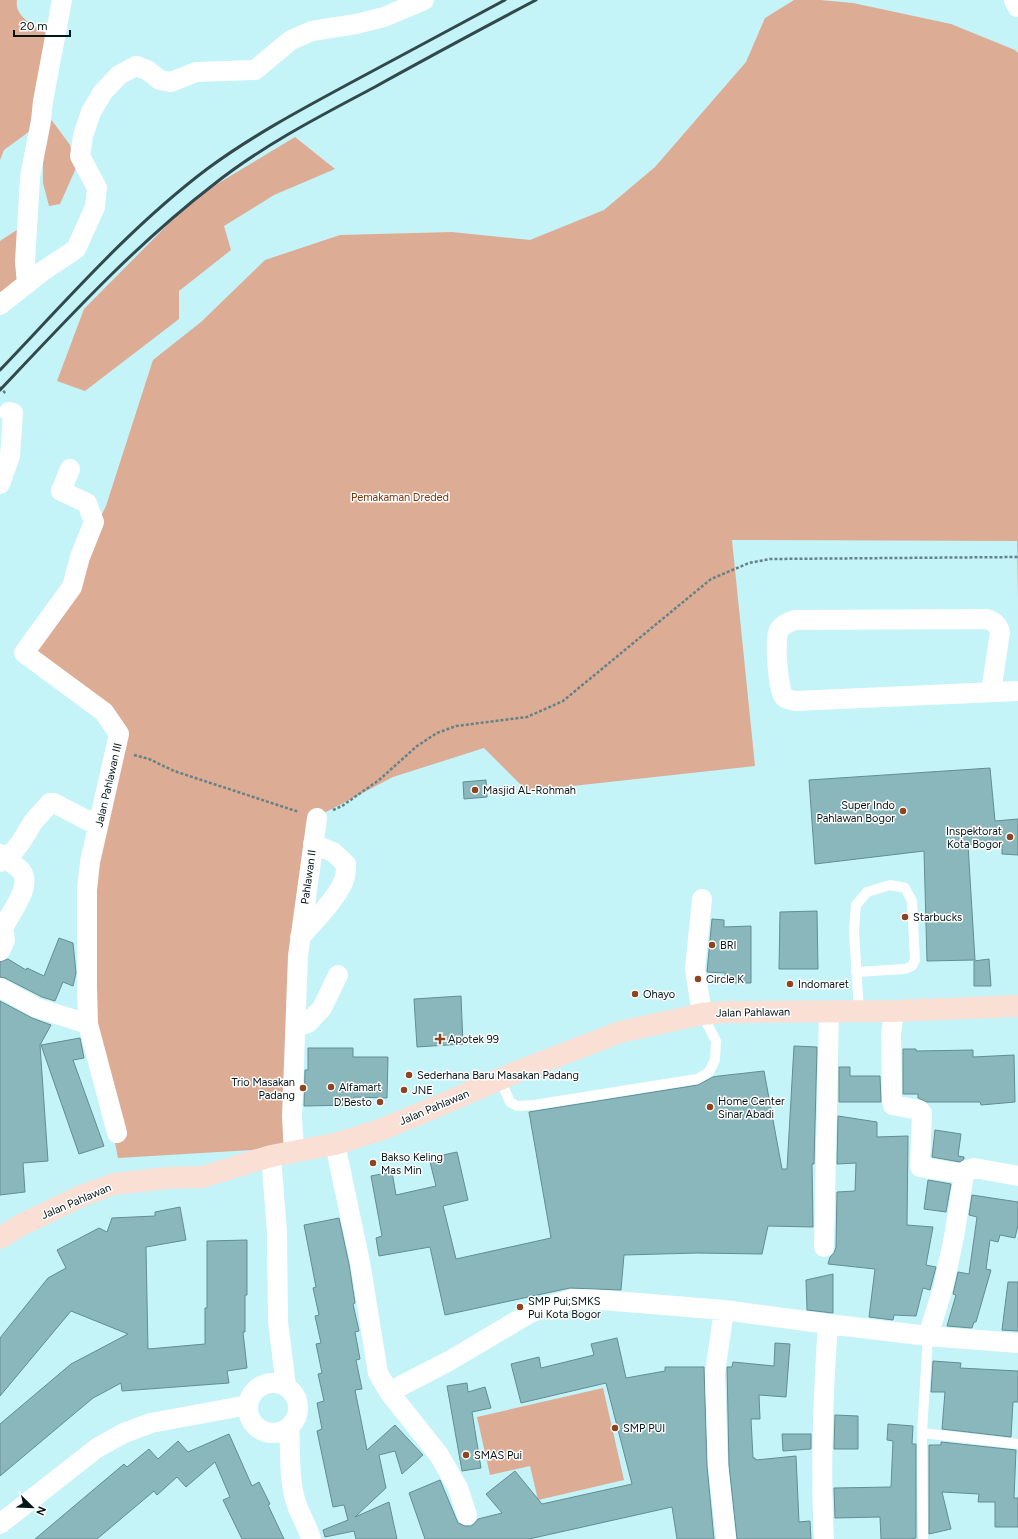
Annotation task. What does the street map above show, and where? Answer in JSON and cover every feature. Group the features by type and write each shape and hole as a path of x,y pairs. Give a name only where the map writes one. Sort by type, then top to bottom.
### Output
{"main road":[{"name":"Jalan Pahlawan","path":"0,1238 22,1225 81,1196 114,1184 167,1178 202,1177 271,1156 335,1144 380,1130 445,1104 500,1079 620,1032 702,1014 726,1012 894,1011 1018,1006"}],"street":[{"path":"27,283 25,262 30,177 42,121 43,101 62,0"},
{"path":"0,305 27,283 76,249 95,206 97,188 80,156 83,136 91,112 103,92 119,75 136,66 147,70 160,80 171,82 196,72 255,70 291,40 312,31 377,19 424,0"},
{"path":"1015,0 1018,6"},
{"path":"0,484 10,456 13,413 9,412"},
{"name":"Jalan Pahlawan III","path":"70,469 61,491 87,503 94,522 80,557 72,587 24,653 104,712 119,734 90,862 87,890 88,1024 117,1133"},
{"path":"991,692 1000,632 997,625 990,620 795,620 782,626 777,634 778,669 781,690 785,698 790,700 1018,691"},
{"path":"0,951 5,940 3,929 24,890 25,879 21,871 1,858 12,852 21,842 33,822 50,803 54,803 98,826"},
{"name":"Pahlawan II","path":"294,1152 292,1116 300,937 318,818"},
{"path":"300,937 338,890 344,880 346,864 333,852 313,844"},
{"path":"702,899 695,969 702,1014"},
{"path":"296,1026 308,1023 322,1008 338,974"},
{"path":"0,988 37,1008 88,1024"},
{"path":"824,1247 829,1011"},
{"path":"894,1011 892,1035 893,1105 919,1110 922,1113 920,1167 964,1174"},
{"path":"335,1144 360,1262 378,1373 389,1392 440,1455 458,1488 467,1515"},
{"path":"271,1156 277,1232 278,1322 286,1386"},
{"path":"928,1336 943,1288 954,1237 964,1174 967,1170 974,1168 1018,1176"},
{"path":"389,1392 449,1361 530,1313 548,1306 573,1300 602,1300 724,1310 928,1336 1018,1343"},
{"path":"724,1310 715,1373 718,1466 726,1539"},
{"path":"824,1539 822,1500 822,1435 823,1392 828,1324"},
{"path":"277,1383 286,1386 293,1392 298,1401 296,1420 282,1431 274,1433 266,1432 258,1428 252,1421 249,1414 248,1405 251,1396 258,1388 266,1384 277,1383"},
{"path":"0,1524 97,1448 124,1433 151,1423 248,1405"},
{"path":"289,1427 292,1483 298,1507 306,1522 311,1539"}],"lane":[{"path":"856,972 905,969 912,966 914,960 912,901 905,888 890,885 867,892 856,905 854,931 856,972 859,1011"},
{"path":"500,1079 510,1102 517,1106 534,1105 697,1079 709,1072 715,1060 716,1041 702,1014"},
{"path":"923,1539 922,1434 928,1336"},
{"path":"922,1434 1018,1444"}],"path":[{"path":"134,754 149,759 174,771 318,818 342,806 379,780 417,746 437,733 456,726 527,718 563,701 711,579 749,563 770,560 1018,557"}],"green space":[{"path":"0,0 17,0 17,6 22,16 31,24 46,33 42,107 70,145 76,168 60,204 49,206 43,183 43,148 34,128 4,150 0,160"},
{"name":"Pemakaman Dreded","path":"794,0 820,0 853,3 951,24 1015,50 1018,53 1018,600 1017,541 732,540 755,766 527,791 484,748 393,777 324,813 284,1148 118,1158 84,982 88,846 119,733 19,656 69,580 106,506 153,360 201,322 265,260 340,235 452,232 530,240 604,210 655,167 746,62 765,18"},
{"path":"295,137 335,169 274,195 224,226 231,250 179,291 179,319 85,391 57,381 84,309 194,198"},
{"path":"26,224 27,283 0,305 0,241"},
{"path":"603,1388 624,1480 538,1500 530,1466 490,1475 477,1417"}],"building":[{"name":"Super Indo Pahlawan Bogor","path":"990,768 995,821 1018,819 1018,855 1002,854 1002,841 968,845 975,960 927,961 924,851 815,864 809,780"},
{"name":"Masjid AL-Rohmah","path":"486,780 487,797 464,799 463,782"},
{"path":"817,911 818,969 779,969 780,912"},
{"path":"712,919 724,920 724,927 751,926 751,983 725,983 725,973 707,972"},
{"path":"59,938 73,943 76,973 73,986 63,982 55,1001 42,997 5,978 0,977 0,962 8,959 26,970 27,968 44,976"},
{"path":"989,959 991,986 974,986 974,961"},
{"path":"461,996 463,1044 417,1047 414,999"},
{"path":"0,1001 32,1018 51,1025 40,1045 48,1161 23,1163 25,1192 0,1195"},
{"path":"80,1038 84,1058 73,1060 104,1146 79,1154 41,1045"},
{"path":"794,1046 817,1047 814,1164 812,1164 813,1227 768,1226 762,1254 697,1253 624,1255 621,1290 570,1288 445,1315 430,1247 379,1256 376,1238 382,1236 371,1176 392,1172 396,1195 436,1186 429,1158 457,1152 468,1200 443,1206 456,1259 551,1238 529,1112 698,1085 713,1077 764,1071 782,1169 787,1169"},
{"name":"Alfamart","path":"308,1048 353,1048 353,1057 388,1057 387,1098 354,1097 354,1105 304,1106 305,1070 308,1070"},
{"path":"903,1049 916,1049 916,1051 973,1050 973,1057 1014,1055 1015,1102 981,1105 980,1102 927,1102 918,1098 918,1094 903,1094"},
{"path":"839,1067 850,1067 850,1076 880,1076 881,1102 839,1102"},
{"path":"838,1116 877,1122 877,1137 908,1136 907,1225 933,1227 926,1265 936,1267 930,1290 923,1288 916,1316 894,1315 893,1320 869,1317 875,1269 828,1264 836,1247 837,1192 855,1191 856,1163 837,1164"},
{"path":"935,1130 961,1134 958,1156 964,1157 964,1159 960,1162 932,1157"},
{"path":"928,1180 951,1184 946,1212 924,1209"},
{"path":"972,1195 1018,1202 1018,1225 1015,1238 1000,1235 998,1242 990,1240 986,1269 991,1270 976,1322 974,1322 972,1328 947,1326 956,1295 953,1294 958,1272 969,1274 977,1217 969,1215"},
{"path":"180,1207 186,1240 146,1247 148,1349 205,1344 205,1308 207,1308 207,1241 247,1240 247,1295 245,1295 245,1332 243,1332 247,1368 227,1371 229,1383 122,1391 121,1383 93,1398 0,1476 0,1424 71,1364 128,1334 71,1311 0,1396 0,1338 48,1278 66,1268 57,1250 99,1228 107,1232 112,1218 155,1216 155,1212"},
{"path":"339,1218 349,1264 355,1303 353,1304 359,1331 355,1332 360,1359 356,1360 362,1389 355,1390 367,1450 395,1425 423,1455 402,1474 395,1451 379,1455 386,1488 355,1517 389,1502 397,1539 356,1539 354,1531 325,1537 323,1530 348,1520 344,1505 333,1507 317,1431 322,1429 317,1403 324,1401 318,1374 322,1373 316,1344 321,1343 315,1316 319,1315 313,1288 316,1287 304,1225"},
{"path":"833,1274 833,1313 807,1310 806,1280"},
{"path":"1008,1282 1018,1282 1018,1331 1002,1330"},
{"path":"617,1338 626,1378 665,1371 665,1367 704,1367 707,1466 714,1539 677,1539 672,1507 529,1539 425,1539 409,1493 440,1480 458,1523 465,1526 471,1526 478,1519 502,1513 486,1494 515,1471 542,1504 632,1484 606,1383 521,1403 511,1364 539,1357 541,1368 594,1355 591,1344"},
{"path":"775,1343 790,1344 786,1397 759,1395 760,1419 751,1419 753,1458 756,1460 796,1456 799,1522 810,1521 811,1539 737,1539 729,1465 727,1367 732,1367 733,1362 774,1366"},
{"path":"933,1361 961,1363 960,1368 1018,1371 1018,1402 1013,1402 1011,1437 942,1429 945,1392 931,1392"},
{"path":"467,1383 468,1392 485,1387 491,1408 472,1412 481,1468 462,1471 447,1386"},
{"path":"835,1415 858,1416 858,1449 834,1449"},
{"path":"888,1424 913,1426 912,1444 916,1444 916,1538 881,1539 880,1517 835,1518 834,1488 891,1487 893,1441 887,1440"},
{"path":"229,1434 252,1486 259,1482 270,1504 268,1505 284,1539 242,1539 223,1500 230,1497 215,1462 186,1487 177,1477 157,1495 154,1491 97,1539 35,1539 124,1464 127,1467 149,1449 158,1459 178,1441 188,1452"},
{"path":"782,1434 811,1434 811,1449 783,1451"},
{"path":"941,1442 1016,1450 1014,1498 1018,1498 1018,1527 995,1527 995,1502 978,1502 979,1494 942,1492 951,1529 929,1534 929,1445 941,1445"}],"railway":[{"path":"0,370 99,265 151,215 207,169 261,133 298,112 505,0"},
{"path":"0,390 102,283 184,208 251,157 311,121 536,0"}],"place":[{"name":"Masjid AL-Rohmah","path":"475,790"},
{"name":"Super Indo Pahlawan Bogor","path":"903,811"},
{"name":"Inspektorat Kota Bogor","path":"1010,837"},
{"name":"Starbucks","path":"905,917"},
{"name":"BRI","path":"712,945"},
{"name":"Circle K","path":"698,979"},
{"name":"Indomaret","path":"790,984"},
{"name":"Ohayo","path":"635,994"},
{"name":"Apotek 99","path":"440,1039"},
{"name":"Sederhana Baru Masakan Padang","path":"409,1075"},
{"name":"Alfamart","path":"331,1087"},
{"name":"Trio Masakan Padang","path":"303,1088"},
{"name":"JNE","path":"404,1090"},
{"name":"D'Besto","path":"380,1102"},
{"name":"Home Center Sinar Abadi","path":"710,1107"},
{"name":"Bakso Keling Mas Min","path":"373,1163"},
{"name":"SMP Pui;SMKS Pui Kota Bogor","path":"520,1307"},
{"name":"SMP PUI","path":"615,1428"},
{"name":"SMAS Pui","path":"466,1455"}]}
